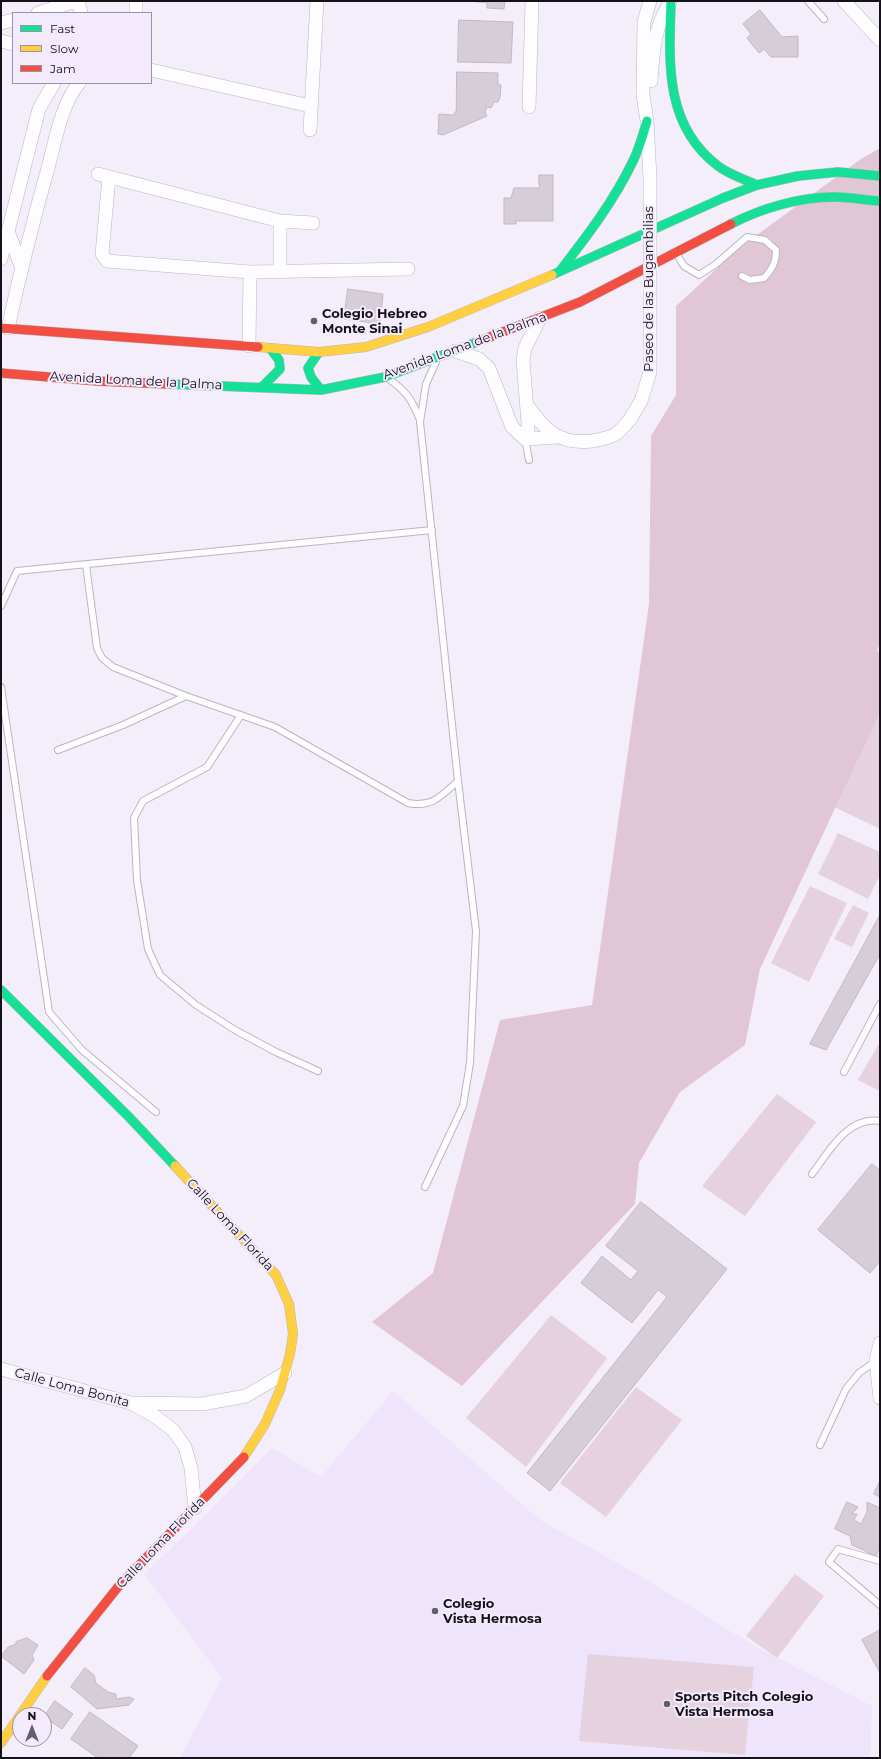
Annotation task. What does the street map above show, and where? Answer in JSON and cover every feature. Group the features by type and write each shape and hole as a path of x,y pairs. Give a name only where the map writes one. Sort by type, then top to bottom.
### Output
{"main road":[{"path":"671,1 670,36 672,95 678,115 687,135 701,152 720,167 757,185"},
{"path":"560,272 618,189 631,166 647,121"},
{"path":"4,328 319,352 366,347 428,327 560,272 723,198 757,185 798,176 838,172 880,176"},
{"name":"Avenida Loma de la Palma","path":"1,373 97,381 321,390 385,377 580,302 735,222 770,208 802,200 834,197 880,201"},
{"path":"262,387 279,371 281,366 279,358 270,348"},
{"path":"319,352 308,368 311,377 321,390"},
{"name":"Calle Loma Florida","path":"1,990 129,1117 276,1275 289,1304 293,1334 290,1354 280,1390 265,1424 242,1460 118,1586 40,1684 1,1743"}],"street":[{"path":"41,12 77,1 81,12"},
{"path":"136,1 136,12"},
{"path":"310,130 310,106 317,1"},
{"path":"529,107 532,1"},
{"name":"Paseo de las Bugambilias","path":"527,405 539,422 558,437 577,443 611,437 619,434 641,401 650,372 650,178 647,121 643,96 644,30 650,1"},
{"name":"Paseo de las Bugambilias","path":"647,121 654,40 658,26 671,1"},
{"path":"844,1 880,40"},
{"path":"1,23 12,20"},
{"path":"1,41 12,44"},
{"path":"152,70 310,106"},
{"path":"1,259 40,109 53,84"},
{"path":"4,328 59,126 74,89 78,84"},
{"path":"27,158 48,167"},
{"path":"312,223 280,221 103,176 102,254 107,261 250,272 408,269"},
{"path":"280,221 280,272"},
{"path":"8,231 21,266"},
{"path":"249,346 250,272"},
{"path":"455,351 479,360 489,368 512,427 524,439 528,431 523,360 526,348 540,318"},
{"name":"Paseo de las Bugambilias","path":"524,439 558,437"},
{"path":"880,1343 876,1361 880,1398"},
{"name":"Calle Loma Bonita","path":"1,1369 131,1403 156,1417 174,1430 185,1447 191,1468 195,1508"},
{"path":"131,1403 202,1404 246,1396 285,1373"}],"lane":[{"path":"808,1 824,19"},
{"path":"675,252 684,266 699,274 716,264 747,237 766,240 776,250 776,259 772,269 764,278 750,280 742,276"},
{"path":"420,422 426,384 437,358"},
{"path":"385,377 403,389 412,400 420,422 458,781 476,931 470,1063 463,1106 425,1187"},
{"path":"524,439 529,460"},
{"path":"1,606 18,571 432,530"},
{"path":"86,565 97,648 102,658 113,667 186,696 275,727 408,802 426,804 438,799 458,781"},
{"path":"1,687 49,1012 82,1050 156,1112"},
{"path":"58,750 123,725 186,696"},
{"path":"241,715 207,767 143,801 134,818 137,880 148,948 160,975 196,1004 235,1030 276,1052 318,1071"},
{"path":"844,1072 880,1004"},
{"path":"812,1174 842,1135 857,1124 880,1121"},
{"path":"820,1445 846,1389 859,1373 876,1361"},
{"path":"880,1561 838,1549 829,1562 880,1605"}],"shaded area":[{"path":"880,148 880,643 877,650 880,654 880,712 760,969 745,1045 680,1092 639,1163 635,1204 462,1386 372,1322 433,1273 500,1020 592,1005 649,604 651,436 676,395 676,306 739,248 861,159"},
{"path":"867,711 880,717 880,829 822,801"},
{"path":"838,833 880,852 880,875 868,899 818,874"},
{"path":"810,886 847,903 809,982 771,963"},
{"path":"853,905 869,913 852,947 834,939"},
{"path":"880,1042 880,1091 858,1080"},
{"path":"777,1094 816,1122 745,1216 702,1186"},
{"path":"551,1315 607,1358 526,1467 466,1418"},
{"path":"636,1387 682,1420 606,1517 560,1483"},
{"name":"Colegio Vista Hermosa","path":"393,1391 540,1520 637,1574 758,1648 872,1706 870,1758 180,1758 222,1678 144,1574 212,1509 272,1448 321,1477"},
{"path":"795,1574 824,1596 777,1658 746,1636"},
{"name":"Sports Pitch Colegio Vista Hermosa","path":"588,1654 754,1667 745,1755 579,1741"}],"building":[{"path":"467,1 505,1 504,9 487,8 487,3"},
{"path":"760,10 782,37 798,36 798,57 771,57 764,49 759,53 747,38 751,34 743,24"},
{"path":"459,20 513,22 511,63 458,62"},
{"path":"457,72 498,73 498,85 501,85 500,97 498,102 494,102 491,108 487,107 485,112 487,116 443,135 438,134 439,114 453,115 456,111"},
{"path":"539,175 553,175 553,221 516,221 516,224 504,224 504,198 511,198 514,188 539,188"},
{"path":"348,289 383,294 380,324 344,319"},
{"path":"880,915 880,954 826,1050 810,1044"},
{"path":"872,1164 880,1170 880,1261 870,1273 818,1230"},
{"path":"641,1202 727,1269 550,1491 527,1473 667,1297 658,1290 632,1323 581,1283 602,1256 631,1280 638,1271 606,1246"},
{"path":"880,1481 880,1497 874,1494"},
{"path":"847,1502 858,1507 852,1514 857,1514 854,1520 861,1524 867,1512 867,1502 880,1508 880,1547 876,1556 852,1545 850,1536 835,1529"},
{"path":"880,1630 880,1673 862,1640"},
{"path":"27,1638 38,1645 32,1655 34,1660 24,1674 1,1656 8,1647"},
{"path":"85,1668 94,1675 96,1683 108,1692 116,1694 116,1699 129,1697 134,1699 129,1705 97,1709 71,1687"},
{"path":"55,1701 73,1714 62,1729 52,1722 51,1707"},
{"path":"90,1712 138,1746 129,1758 98,1758 71,1739"}],"traffic: fast":[{"path":"671,1 671,69 679,112 688,132 700,150 718,166 757,185"},
{"path":"560,271 609,204 626,176 641,142 647,121"},
{"path":"552,275 723,198 757,185 798,176 838,172 880,176"},
{"path":"731,224 768,208 795,201 840,197 880,201"},
{"path":"168,384 321,390 385,377 477,342"},
{"path":"262,387 280,369 279,360 270,348"},
{"path":"319,352 308,368 311,377 321,390"},
{"path":"1,990 129,1117 175,1166"}],"traffic: slow":[{"path":"258,347 319,352 366,347 428,327 552,275"},
{"path":"175,1166 276,1275 289,1304 293,1334 290,1354 280,1390 265,1424 244,1457"},
{"path":"1,1743 47,1676"}],"traffic: jam":[{"path":"477,342 580,302 731,224"},
{"path":"1,328 258,347"},
{"path":"1,373 97,381 168,384"},
{"path":"47,1676 118,1587 244,1457"}],"place":[{"name":"Colegio Hebreo Monte Sinai","path":"314,321"},
{"name":"Colegio Vista Hermosa","path":"435,1611"},
{"name":"Sports Pitch Colegio Vista Hermosa","path":"667,1704"}]}
